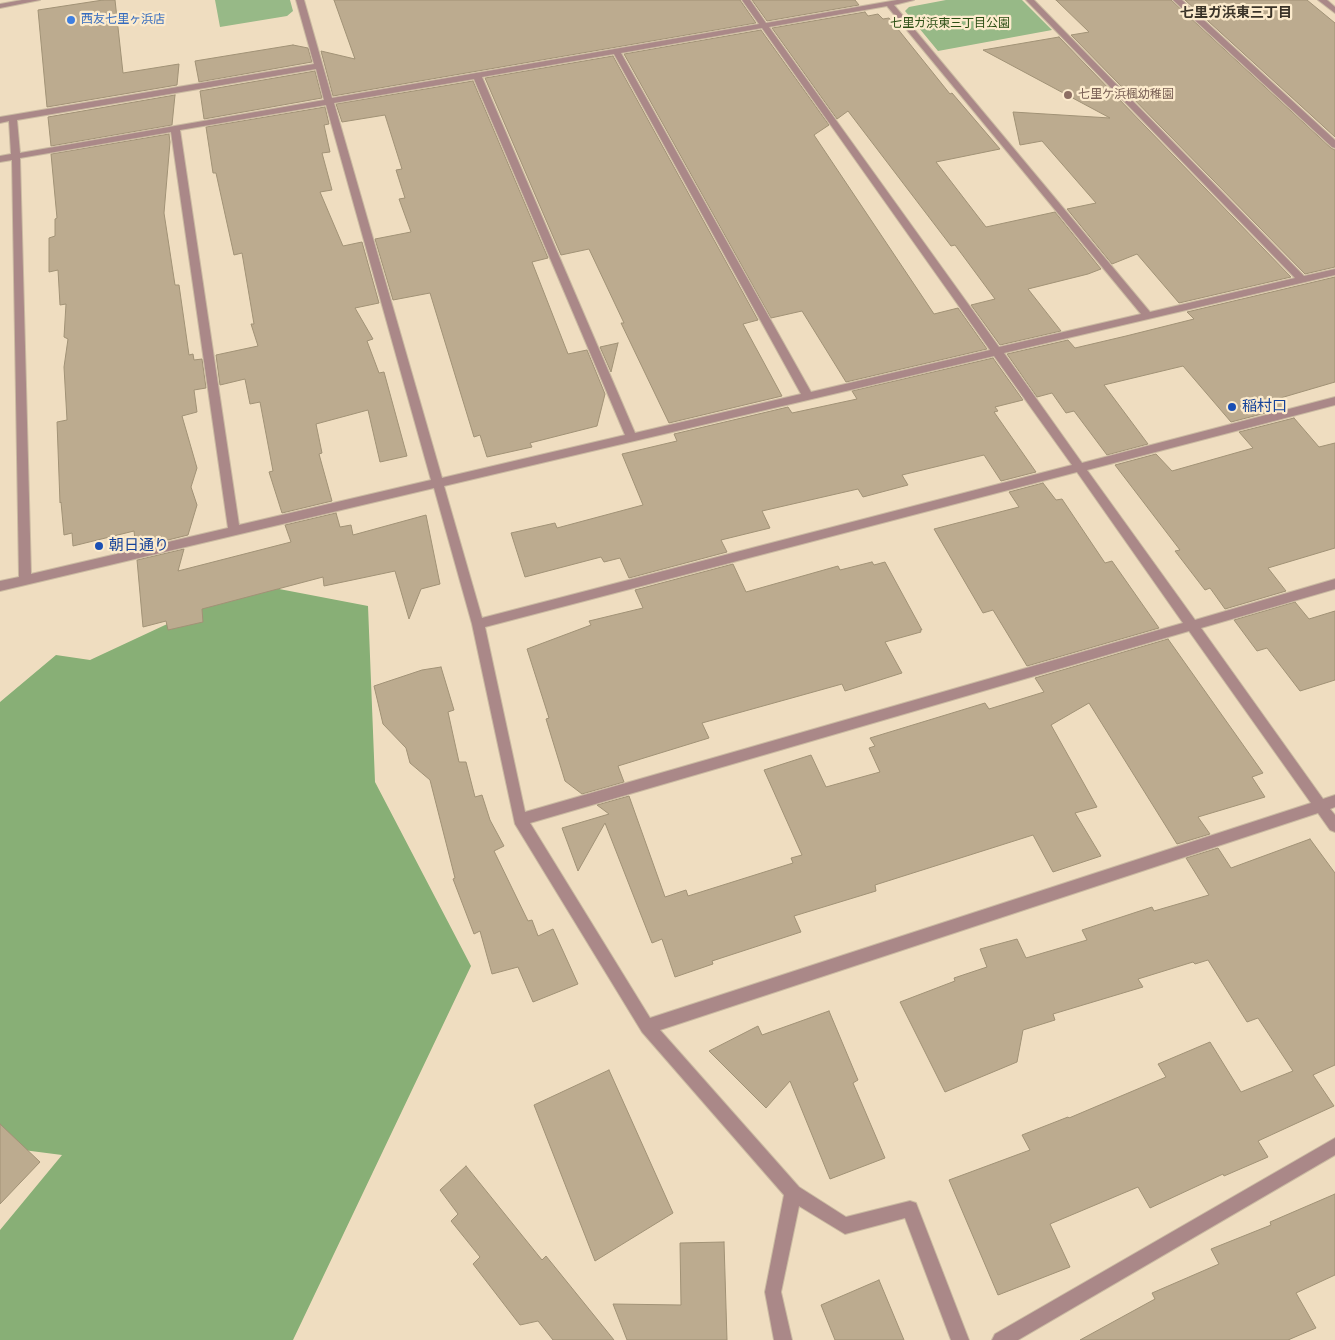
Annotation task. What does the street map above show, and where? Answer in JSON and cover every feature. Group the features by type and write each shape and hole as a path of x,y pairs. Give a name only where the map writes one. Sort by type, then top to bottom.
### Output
{"street":[{"path":"0,6 11,2 36,0"},
{"path":"300,0 478,624 520,820 647,1026 793,1193 845,1226 910,1209 960,1340"},
{"path":"746,0 1335,826"},
{"path":"0,159 910,0"},
{"path":"1030,0 1302,280"},
{"path":"1177,0 1335,145"},
{"path":"1322,0 1335,10"},
{"path":"889,4 1148,316"},
{"path":"616,52 808,396"},
{"path":"0,120 319,66"},
{"path":"477,76 631,437"},
{"path":"13,118 16,156 25,580"},
{"path":"175,129 234,530"},
{"path":"0,586 1335,272"},
{"path":"478,624 1335,401"},
{"path":"520,820 1335,584"},
{"path":"647,1026 1335,801"},
{"path":"1001,1340 1335,1146"},
{"path":"784,1340 779,1328 773,1292 793,1193"}],"green space":[{"path":"215,0 290,0 293,11 287,16 220,27"},
{"name":"七里ガ浜東三丁目公園","path":"946,0 1022,0 1052,30 938,51 905,11 909,7"},
{"path":"253,584 368,606 375,782 471,966 293,1340 0,1340 0,1230 62,1155 0,1147 0,702 56,655 90,660"}],"building":[{"path":"103,0 115,0 123,73 179,64 177,85 47,107 38,10"},
{"path":"334,0 740,0 756,23 333,96 321,51 355,59"},
{"path":"752,0 855,0 859,5 767,21"},
{"path":"1056,0 1171,0 1335,150 1335,267 1305,274 1071,35 1089,32"},
{"path":"1185,0 1307,0 1335,23 1335,137"},
{"path":"865,12 868,16 878,14 883,19 889,18 950,94 952,93 1000,149 936,162 986,227 1055,212 1101,269 1028,289 1061,331 1000,345 971,305 995,299 955,245 951,246 848,111 837,119 772,28"},
{"path":"761,30 829,125 814,135 934,314 958,308 987,349 846,382 802,311 771,318 624,54"},
{"path":"1059,37 1291,277 1179,303 1137,254 1112,264 1067,209 1096,203 1042,141 1020,145 1013,112 1110,118 983,50"},
{"path":"293,45 308,48 312,62 199,82 195,61"},
{"path":"613,56 758,320 743,324 782,396 669,423 621,323 624,323 589,249 561,255 485,78"},
{"path":"315,71 322,98 204,119 200,91"},
{"path":"473,81 548,258 532,262 568,354 587,350 605,394 597,426 530,443 532,447 487,457 480,435 474,437 430,293 393,300 375,239 411,232 399,199 405,198 396,170 402,169 385,115 342,122 336,104"},
{"path":"175,95 172,125 51,146 48,117"},
{"path":"325,107 329,124 324,125 330,152 322,153 332,190 320,192 343,246 362,242 379,303 355,308 373,339 367,341 379,373 384,372 407,456 380,462 368,410 316,424 322,453 319,454 332,501 282,513 269,472 273,471 260,402 250,404 245,379 220,385 216,355 258,346 251,324 254,324 242,253 234,255 216,173 213,173 206,127"},
{"path":"169,134 170,142 164,213 175,285 179,285 189,355 193,354 194,360 202,359 206,388 194,390 197,412 182,416 197,468 191,487 197,505 188,535 136,548 134,531 73,546 72,533 64,535 60,503 57,422 67,420 64,367 68,339 64,337 66,304 60,305 58,270 49,272 49,238 55,236 55,219 57,218 51,154"},
{"path":"1335,277 1335,382 1277,399 1285,408 1231,422 1183,366 1104,385 1148,444 1107,455 1074,411 1066,413 1052,393 1037,397 1007,354 1068,340 1075,348 1194,319 1187,312"},
{"path":"618,343 611,372 600,347"},
{"path":"993,358 1023,400 995,407 998,411 994,412 1036,472 1001,481 984,455 902,475 908,485 863,497 858,489 762,511 770,528 721,540 727,552 629,578 620,558 604,562 601,557 525,577 511,533 555,523 557,528 643,505 622,454 677,441 674,434 788,407 792,413 857,399 852,391"},
{"path":"1294,418 1319,447 1335,443 1335,548 1268,568 1286,591 1225,609 1210,588 1205,590 1175,551 1180,550 1115,465 1156,454 1172,471 1253,448 1239,432"},
{"path":"1043,483 1056,500 1062,499 1105,563 1112,561 1159,628 1027,666 993,610 983,613 934,529 1019,507 1009,492"},
{"path":"336,513 340,527 351,525 353,535 426,515 440,584 421,589 409,619 395,571 324,586 323,577 202,609 203,622 168,630 166,621 143,627 137,560 184,549 178,571 291,542 285,525"},
{"path":"872,562 874,565 885,562 922,630 920,630 921,632 885,642 902,673 845,691 842,684 702,723 709,738 618,766 624,782 582,794 565,781 546,719 549,718 527,649 591,625 589,621 643,608 635,590 733,564 746,592 838,566 840,570"},
{"path":"1295,602 1309,619 1335,611 1335,680 1300,691 1267,648 1257,651 1234,620"},
{"path":"1168,639 1263,773 1252,777 1265,797 1198,817 1210,834 1177,844 1089,703 1051,725 1097,807 1075,813 1101,856 1053,872 1033,835 875,885 876,891 794,916 801,932 712,961 713,964 675,977 662,939 652,943 605,823 578,871 562,828 609,814 597,805 629,796 665,897 686,890 688,896 793,863 791,858 802,855 764,770 811,755 826,787 880,772 869,748 875,746 870,738 985,703 989,709 1044,692 1035,678"},
{"path":"441,667 454,710 448,712 459,762 466,762 475,797 482,795 490,820 504,846 494,851 528,921 532,920 538,936 553,929 578,984 533,1002 518,967 492,974 480,931 474,934 453,879 455,878 430,780 410,763 406,748 383,724 374,686 422,670"},
{"path":"1310,839 1335,873 1335,1065 1313,1075 1334,1106 1258,1141 1268,1157 1224,1176 1223,1174 1150,1208 1138,1187 1050,1224 1070,1267 998,1295 949,1180 1030,1150 1022,1135 1069,1118 1166,1077 1158,1064 1210,1042 1241,1092 1293,1071 1258,1018 1247,1022 1208,960 1195,964 1193,962 1138,979 1143,987 1053,1014 1055,1020 1023,1030 1017,1062 945,1092 900,1002 955,981 954,978 987,967 980,949 1017,939 1026,958 1087,940 1082,930 1152,907 1154,911 1209,895 1186,858 1218,848 1231,868"},
{"path":"829,1011 858,1080 853,1083 885,1158 830,1179 790,1081 766,1108 709,1051 758,1026 762,1035"},
{"path":"609,1070 673,1213 595,1261 534,1105"},
{"path":"0,1124 40,1162 0,1204"},
{"path":"466,1166 542,1260 546,1256 614,1340 553,1340 538,1321 520,1325 473,1264 480,1257 451,1221 458,1214 440,1190"},
{"path":"1335,1194 1335,1275 1296,1293 1316,1328 1288,1340 1080,1340 1155,1299 1152,1293 1219,1264 1211,1249 1271,1225 1270,1222"},
{"path":"724,1242 727,1340 627,1340 613,1304 681,1305 680,1243"},
{"path":"879,1280 904,1340 835,1340 821,1305"}],"place":[{"name":"西友七里ヶ浜店","path":"71,20"},
{"name":"七里ケ浜楓幼稚園","path":"1068,95"},
{"name":"稲村口","path":"1232,407"},
{"name":"朝日通り","path":"99,546"}],"district":[{"name":"七里ガ浜東三丁目","path":"1236,13"}]}
